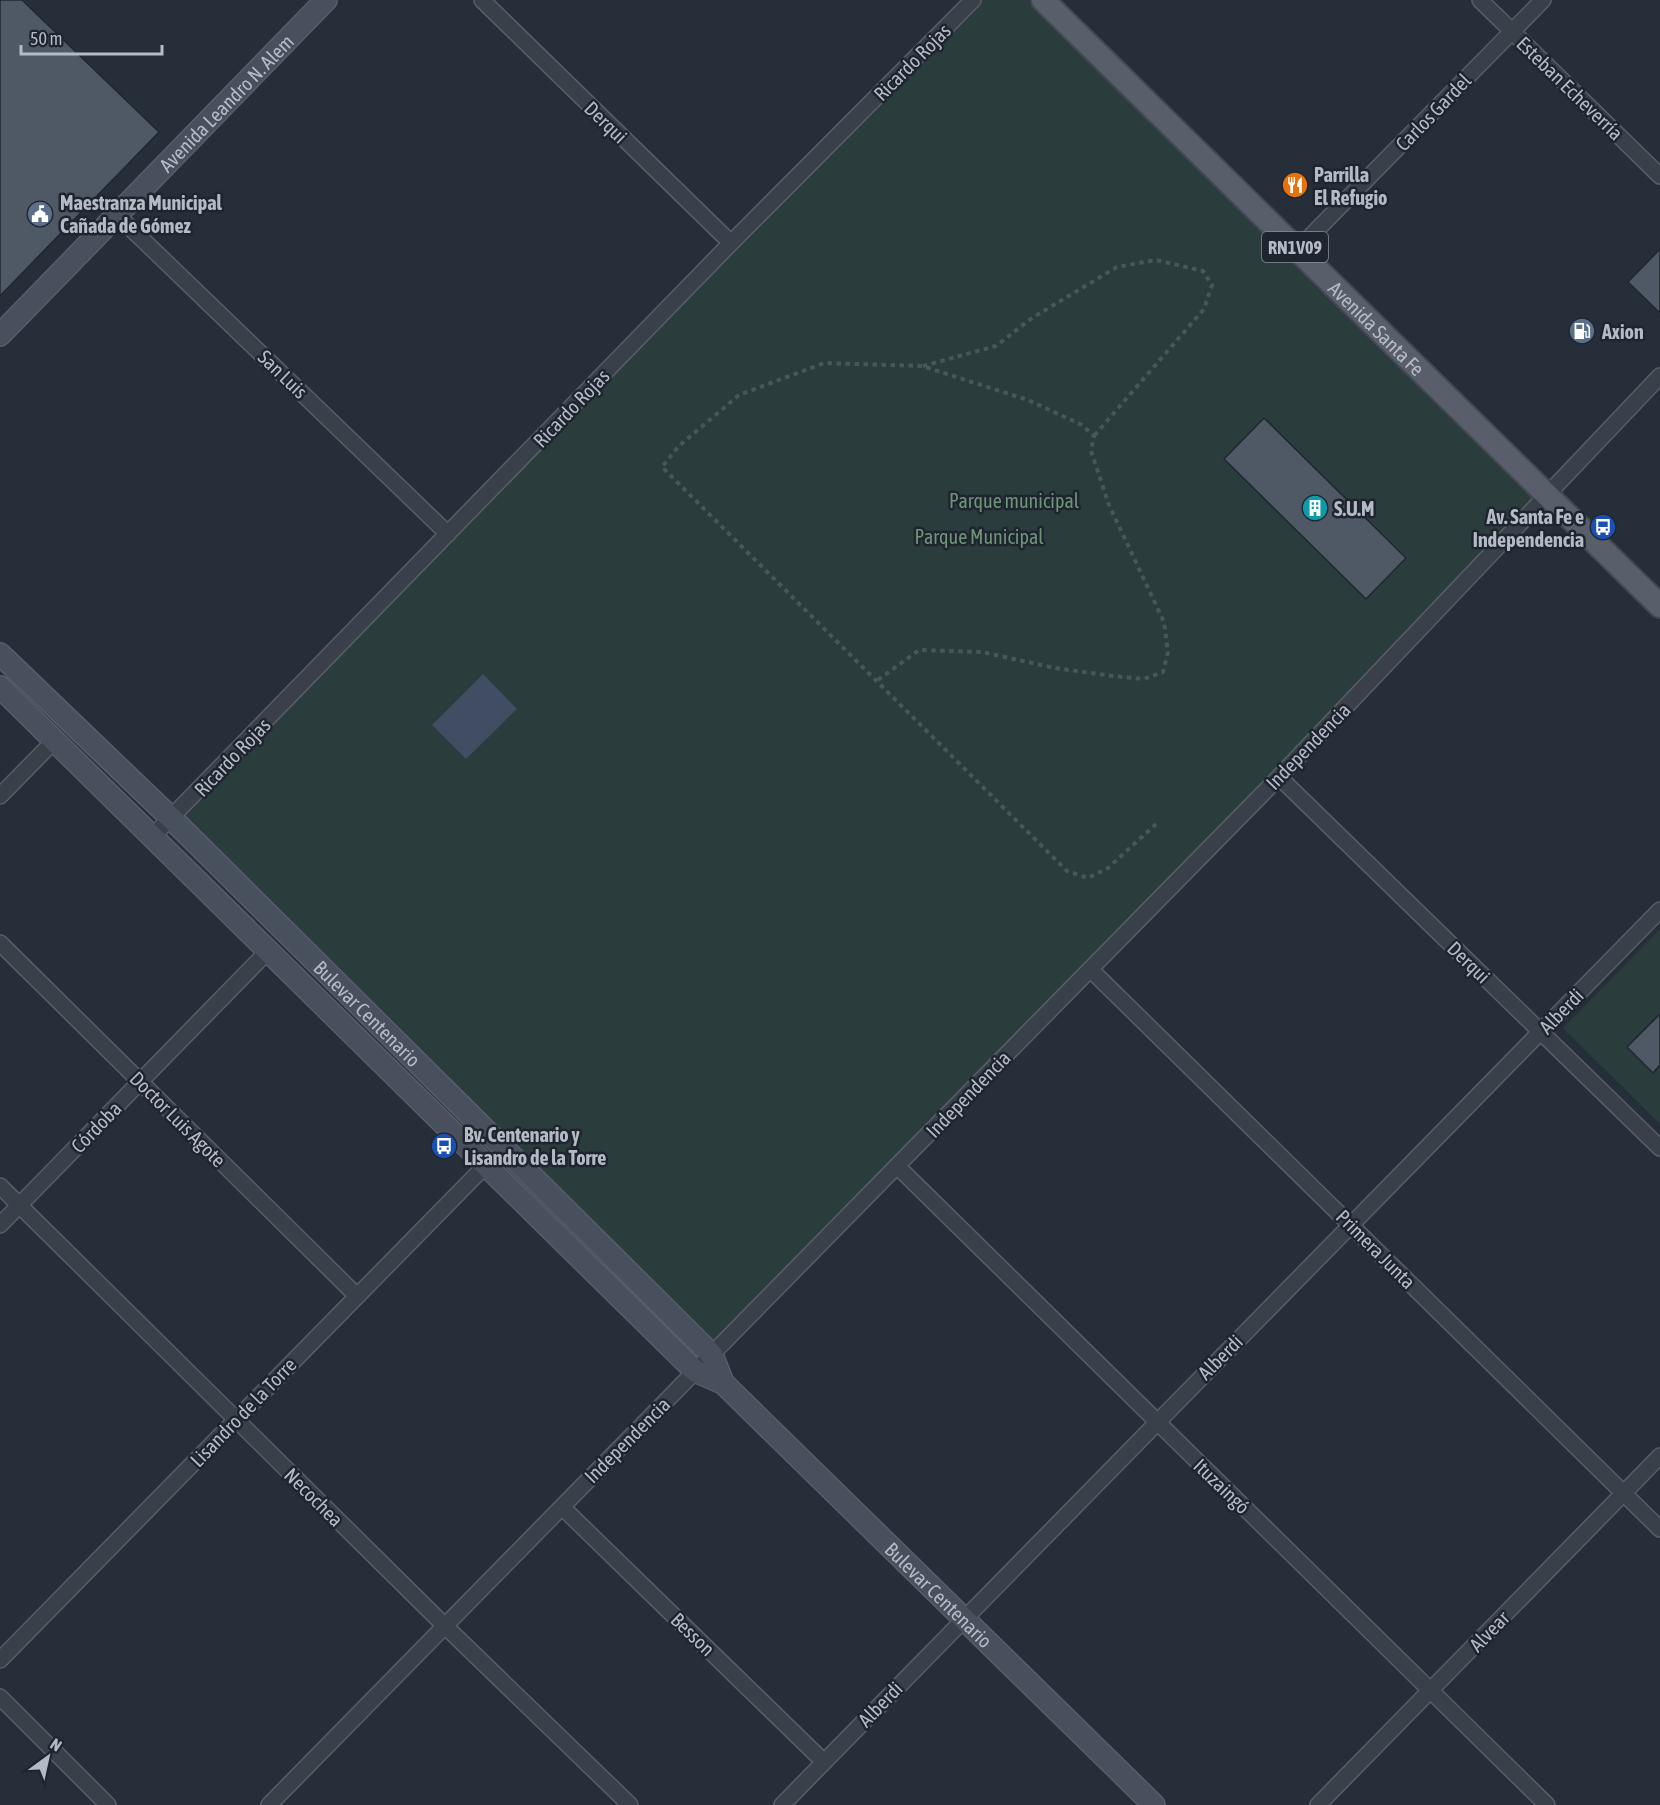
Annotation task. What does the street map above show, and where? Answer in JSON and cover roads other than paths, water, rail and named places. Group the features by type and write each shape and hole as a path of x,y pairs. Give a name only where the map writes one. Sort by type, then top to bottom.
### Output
{"main road":[{"name":"Avenida Leandro N. Alem","path":"0,335 326,0"},
{"name":"Avenida Santa Fe","path":"1043,0 1660,606"},
{"name":"Bulevar Centenario","path":"0,654 172,819 712,1355 723,1383"},
{"name":"Bulevar Centenario","path":"0,687 696,1371 723,1383 1154,1805"}],"street":[{"name":"Derqui","path":"482,0 731,243"},
{"name":"Ricardo Rojas","path":"152,837 731,243 973,0"},
{"name":"Esteban Echeverría","path":"1480,0 1660,176"},
{"name":"Carlos Gardel","path":"1297,250 1543,0"},
{"name":"San Luis","path":"117,215 448,534"},
{"name":"Independencia","path":"269,1805 1279,777 1660,376"},
{"path":"0,796 54,741"},
{"name":"Derqui","path":"1279,777 1660,1148"},
{"name":"Alberdi","path":"782,1805 1660,910"},
{"name":"Doctor Luis Agote","path":"0,943 357,1296"},
{"name":"Córdoba","path":"0,1225 268,951"},
{"name":"Primera Junta","path":"1090,969 1660,1529"},
{"name":"Lisandro de la Torre","path":"0,1660 486,1165"},
{"name":"Ituzaingó","path":"897,1166 1547,1805"},
{"name":"Necochea","path":"0,1186 445,1626 630,1805"},
{"name":"Alvear","path":"1318,1805 1660,1456"},
{"name":"Besson","path":"562,1507 824,1762"},
{"path":"0,1697 108,1805"}],"water":[{"path":"483,674 517,709 466,759 432,725"}],"place":[{"name":"Parrilla El Refugio","path":"1295,185"},
{"name":"Maestranza Municipal Cañada de Gómez","path":"40,214"},
{"name":"Axion","path":"1582,331"},
{"name":"S.U.M","path":"1315,508"},
{"name":"Av. Santa Fe e Independencia","path":"1603,527"},
{"name":"Bv. Centenario y Lisandro de la Torre","path":"444,1146"}],"park label":[{"name":"Parque municipal","path":"1014,500"},
{"name":"Parque Municipal","path":"979,536"}]}
